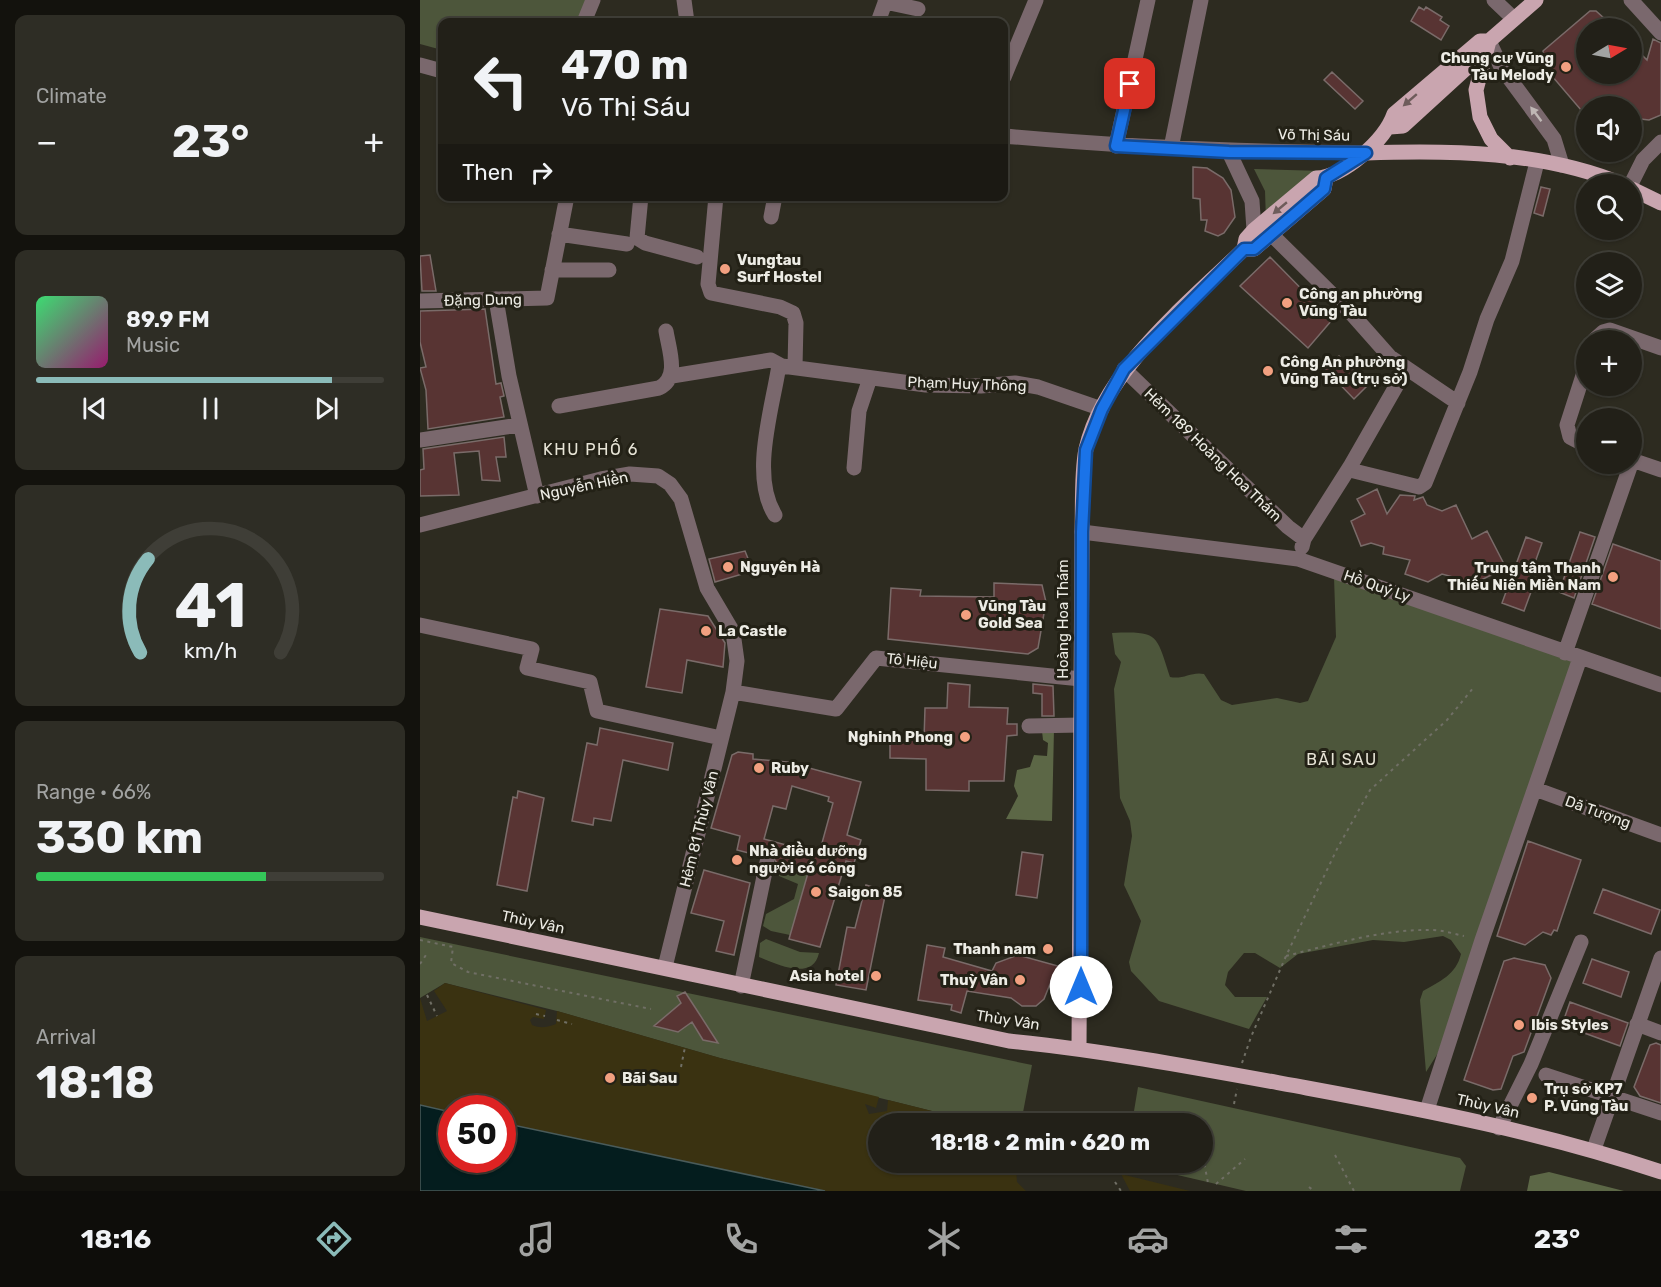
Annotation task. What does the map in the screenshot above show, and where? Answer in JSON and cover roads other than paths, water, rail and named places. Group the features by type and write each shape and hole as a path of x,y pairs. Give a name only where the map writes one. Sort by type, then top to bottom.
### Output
{"main road":[{"name":"Hoàng Hoa Thám","path":"1079,1048 1082,532 1086,450 1102,409 1124,369 1244,249 1246,239 1254,230 1316,178 1326,178 1366,153 1390,127 1394,114 1480,40 1488,46 1536,0"},
{"path":"1488,46 1476,90 1479,111 1491,139 1510,158"},
{"name":"Võ Thị Sáu","path":"1366,153 1446,151 1562,165 1590,174"},
{"name":"Hoàng Hoa Thám","path":"1244,249 1254,249 1324,189 1326,178"},
{"path":"1642,194 1661,203"},
{"name":"Thùy Vân","path":"420,917 1009,1041 1079,1048 1427,1110 1594,1149 1661,1172"}],"street":[{"path":"585,18 592,0"},
{"path":"684,0 686,18"},
{"path":"1008,67 1036,0"},
{"path":"1116,146 1148,0"},
{"path":"1171,148 1201,0"},
{"path":"1494,0 1514,19"},
{"path":"1631,0 1661,33"},
{"path":"880,18 886,1 918,9"},
{"path":"1488,46 1554,139 1562,165"},
{"path":"420,65 438,70"},
{"name":"Võ Thị Sáu","path":"1008,136 1116,146 1229,152 1366,153"},
{"path":"1636,174 1643,160 1661,142"},
{"path":"1229,152 1250,195 1254,230"},
{"path":"1351,465 1354,471 1419,487 1425,483 1512,261 1537,162"},
{"path":"566,201 552,270 609,270"},
{"path":"640,201 636,238 645,243 697,257"},
{"path":"716,201 708,284 711,293 780,307 793,313 796,323 788,367 778,371 762,477 769,506 775,515"},
{"path":"771,218 774,201"},
{"path":"559,234 627,244"},
{"path":"1271,234 1390,357 1444,391 1458,403"},
{"name":"Đặng Dung","path":"420,301 547,298 552,270"},
{"path":"496,298 519,425 537,496"},
{"path":"559,406 659,388 667,384 672,376 666,331"},
{"path":"1642,341 1661,348"},
{"name":"Phạm Huy Thông","path":"672,376 771,360 788,367 958,387 1015,383 1038,387 1102,409"},
{"name":"Hẻm 189 Hoàng Hoa Thám","path":"1124,369 1288,527 1304,539"},
{"path":"1298,559 1304,539 1351,465 1406,369"},
{"path":"854,468 858,418 870,378"},
{"path":"1576,396 1567,425 1570,437 1576,440"},
{"path":"420,440 519,425"},
{"path":"1642,464 1661,470"},
{"name":"Nguyễn Hiền","path":"420,525 630,474 658,476 670,484 681,499 706,588 732,632 737,661 733,692"},
{"path":"1427,1110 1482,940 1535,789 1628,474"},
{"name":"Hồ Quý Ly","path":"1082,532 1298,559 1661,686"},
{"path":"420,625 532,649 527,668 590,682 597,711 721,738"},
{"name":"Tô Hiệu","path":"733,692 836,709 876,658 1081,680"},
{"name":"Hẻm 81 Thùy Vân","path":"665,968 733,692"},
{"path":"1029,726 1081,725"},
{"name":"Dã Tượng","path":"1535,789 1661,835"},
{"path":"741,986 767,862"},
{"path":"1499,1128 1531,1064 1581,942"},
{"path":"1594,1149 1661,958"},
{"path":"1637,1024 1661,1033"},
{"path":"1546,1075 1661,1113"}],"water":[{"path":"420,1105 438,1109 438,1173 516,1173 516,1126 825,1191 420,1191"}],"place":[{"name":"Chung cư Vũng Tàu Melody","path":"1566,67"},
{"name":"Vungtau Surf Hostel","path":"725,269"},
{"name":"Công an phường Vũng Tàu","path":"1287,303"},
{"name":"Công An phường Vũng Tàu (trụ sở)","path":"1268,371"},
{"name":"Nguyên Hà","path":"728,567"},
{"name":"Trung tâm Thanh Thiếu Niên Miền Nam","path":"1613,577"},
{"name":"Vũng Tàu Gold Sea","path":"966,615"},
{"name":"La Castle","path":"706,631"},
{"name":"Nghinh Phong","path":"965,737"},
{"name":"Ruby","path":"759,768"},
{"name":"Nhà điều dưỡng người có công","path":"737,860"},
{"name":"Saigon 85","path":"816,892"},
{"name":"Thanh nam","path":"1048,949"},
{"name":"Asia hotel","path":"876,976"},
{"name":"Thuỳ Vân","path":"1020,980"},
{"name":"Ibis Styles","path":"1519,1025"},
{"name":"Bãi Sau","path":"610,1078"},
{"name":"Trụ sở KP7 P. Vũng Tàu","path":"1532,1098"}],"district":[{"name":"KHU PHỐ 6","path":"591,449"},
{"name":"BÃI SAU","path":"1342,759"}]}
